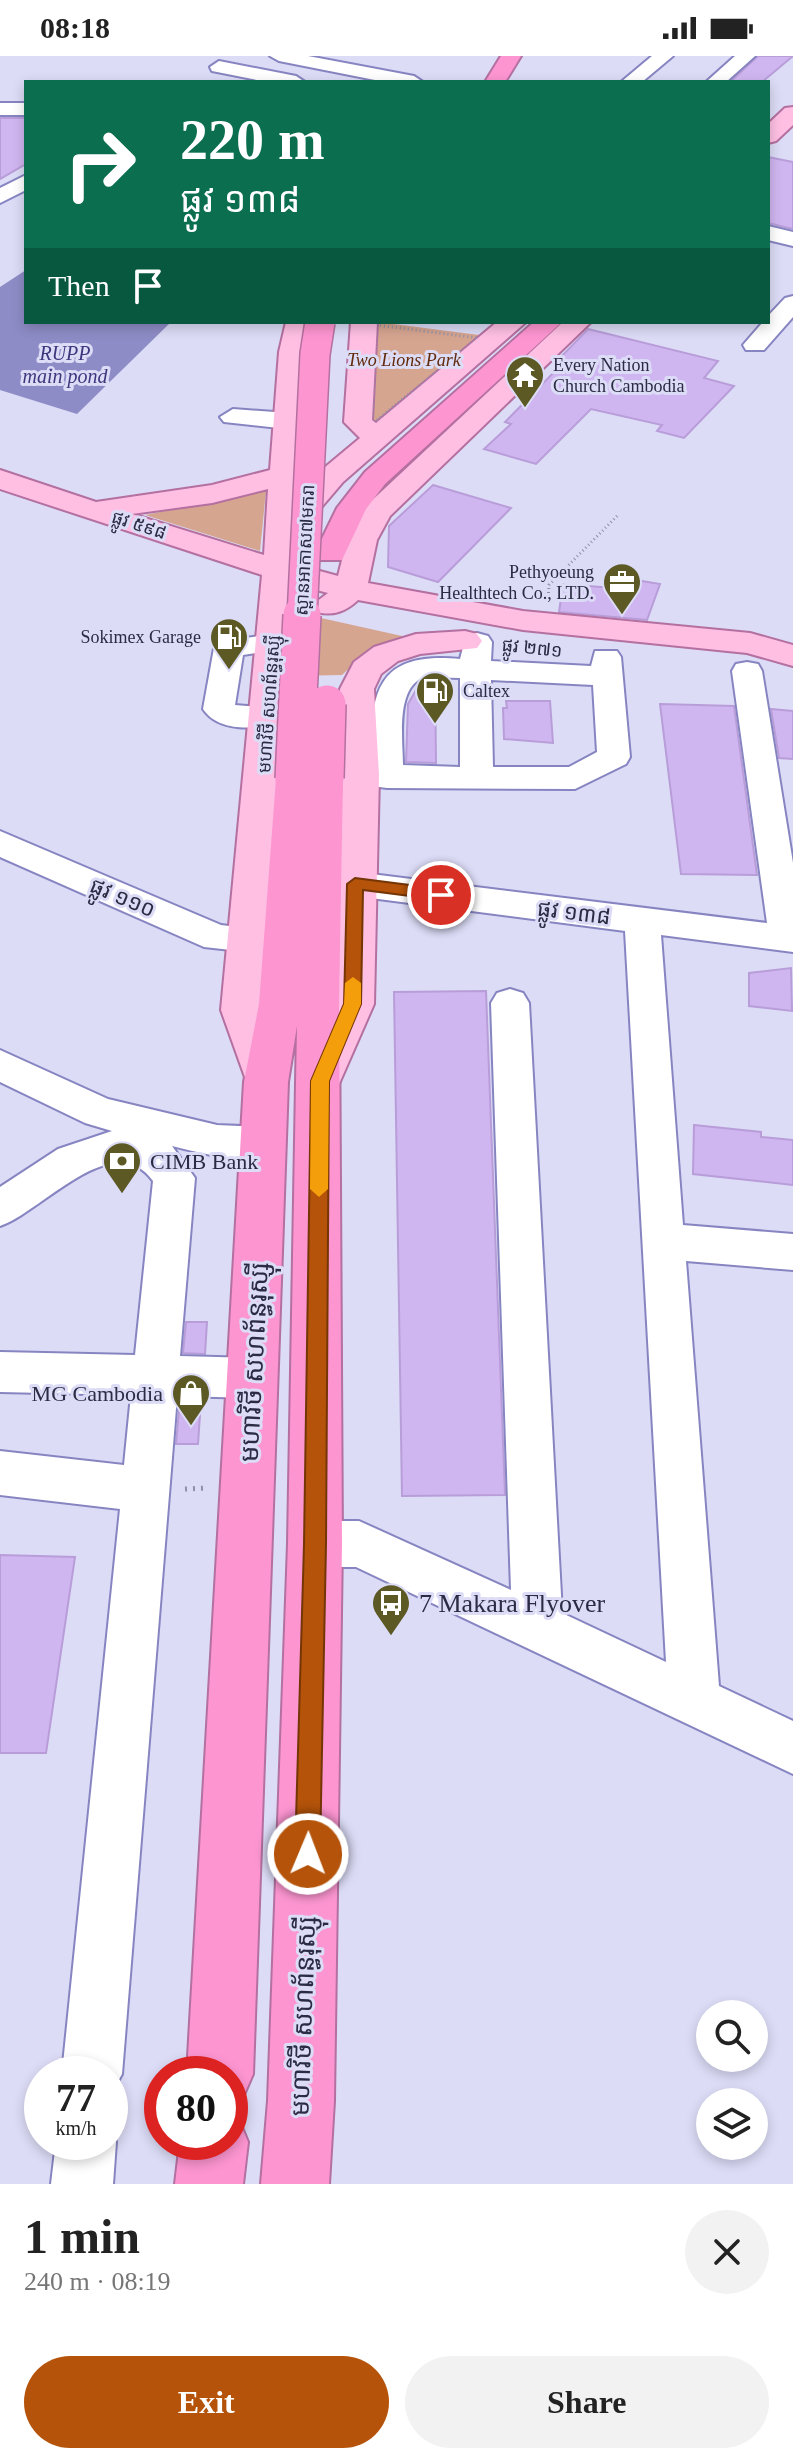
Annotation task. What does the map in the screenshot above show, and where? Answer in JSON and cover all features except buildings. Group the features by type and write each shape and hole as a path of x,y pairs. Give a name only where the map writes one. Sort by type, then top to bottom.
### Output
{"highway":[{"path":"496,80 511,56"},
{"name":"ស្ពានអាកាស៧មករា","path":"320,324 315,354 342,777"},
{"name":"ស្ពានអាកាស៧មករា","path":"342,324 337,353 331,553 342,777"},
{"path":"331,553 352,508 375,478 547,324"},
{"name":"មហាវិថី សហព័ន្ធរុស្ស៊ី","path":"295,2184 301,2101 315,1544 320,1081 318,1002 342,777"},
{"name":"មហាវិថី សហព័ន្ធរុស្ស៊ី","path":"221,2056 266,1082 280,1004 342,777"},
{"path":"209,2184 212,2160"}],"main road":[{"path":"770,134 793,113"},
{"name":"មហាវិថី សហព័ន្ធរុស្ស៊ី","path":"266,1082 242,1010 273,643 288,592 281,535 292,352 299,324"},
{"path":"358,422 370,324"},
{"path":"281,535 305,503 511,324"},
{"path":"288,592 335,602 351,589 362,539 378,511 576,324"},
{"path":"288,418 319,430 345,428 358,422"},
{"path":"358,422 369,432 390,430"},
{"path":"88,508 164,503 285,476 359,455"},
{"name":"ផ្លូវ ៥៩៨","path":"0,479 88,508 288,592"},
{"name":"ផ្លូវ ៥៩៨","path":"0,506 288,592"},
{"name":"ផ្លូវ ២៧១","path":"288,592 351,589 473,613 750,643 793,656"},
{"name":"ផ្លូវ ២៧១","path":"288,592 472,651 606,666 747,671 793,666"},
{"name":"មហាវិថី សហព័ន្ធរុស្ស៊ី","path":"320,1081 353,1004 355,884 342,777 357,689 366,669 386,654 416,644 472,651"}],"street":[{"path":"238,56 213,71 286,80"},
{"path":"279,56 403,80"},
{"path":"370,74 395,56"},
{"path":"633,80 664,56"},
{"path":"717,80 746,56"},
{"path":"275,78 303,61"},
{"path":"326,80 343,68"},
{"path":"0,109 24,109"},
{"path":"0,197 24,182"},
{"path":"770,233 793,239"},
{"path":"755,345 793,303"},
{"path":"233,417 288,418"},
{"path":"269,716 232,717 219,709 229,648 273,643"},
{"path":"472,651 477,778"},
{"path":"342,777 575,778 614,757 606,666"},
{"path":"747,671 781,824 790,939"},
{"name":"ផ្លូវ ១១០","path":"0,843 217,938 249,939"},
{"name":"ផ្លូវ ១៣៨","path":"355,884 790,939"},
{"path":"642,921 694,1703"},
{"path":"510,1003 537,1626"},
{"path":"0,1065 99,1112 217,1141 265,1143"},
{"path":"0,1209 85,1153 117,1146 154,1154 174,1178 143,1489 94,2056"},
{"path":"663,1241 793,1252"},
{"path":"3,1369 154,1377 254,1378"},
{"path":"0,1473 143,1489"},
{"path":"315,1544 359,1544 793,1748"},
{"path":"82,2184 84,2160"}],"path":[{"path":"370,324 449,334 478,338 372,424 370,324"},
{"path":"548,622 549,585 619,514"},
{"path":"143,1489 248,1488"}],"green space":[{"name":"Two Lions Park","path":"373,324 487,336 383,424 366,426"},
{"path":"266,491 260,551 145,515"},
{"path":"294,612 411,638 356,662 342,675 290,676"}],"water":[{"name":"RUPP main pond","path":"24,271 24,324 169,324 77,414 0,390 0,287"}],"slow traffic":[{"path":"319,1189 320,1081 353,1004 353,983"}],"place":[{"name":"Every Nation Church Cambodia","path":"525,409"},
{"name":"Pethyoeung Healthtech Co., LTD.","path":"622,616"},
{"name":"Sokimex Garage","path":"229,671"},
{"name":"Caltex","path":"435,725"},
{"name":"CIMB Bank","path":"122,1195"},
{"name":"MG Cambodia","path":"191,1427"},
{"name":"7 Makara Flyover","path":"391,1637"}],"route":[{"path":"308,1854 320,1081 353,1004 355,884 441,895"}]}
